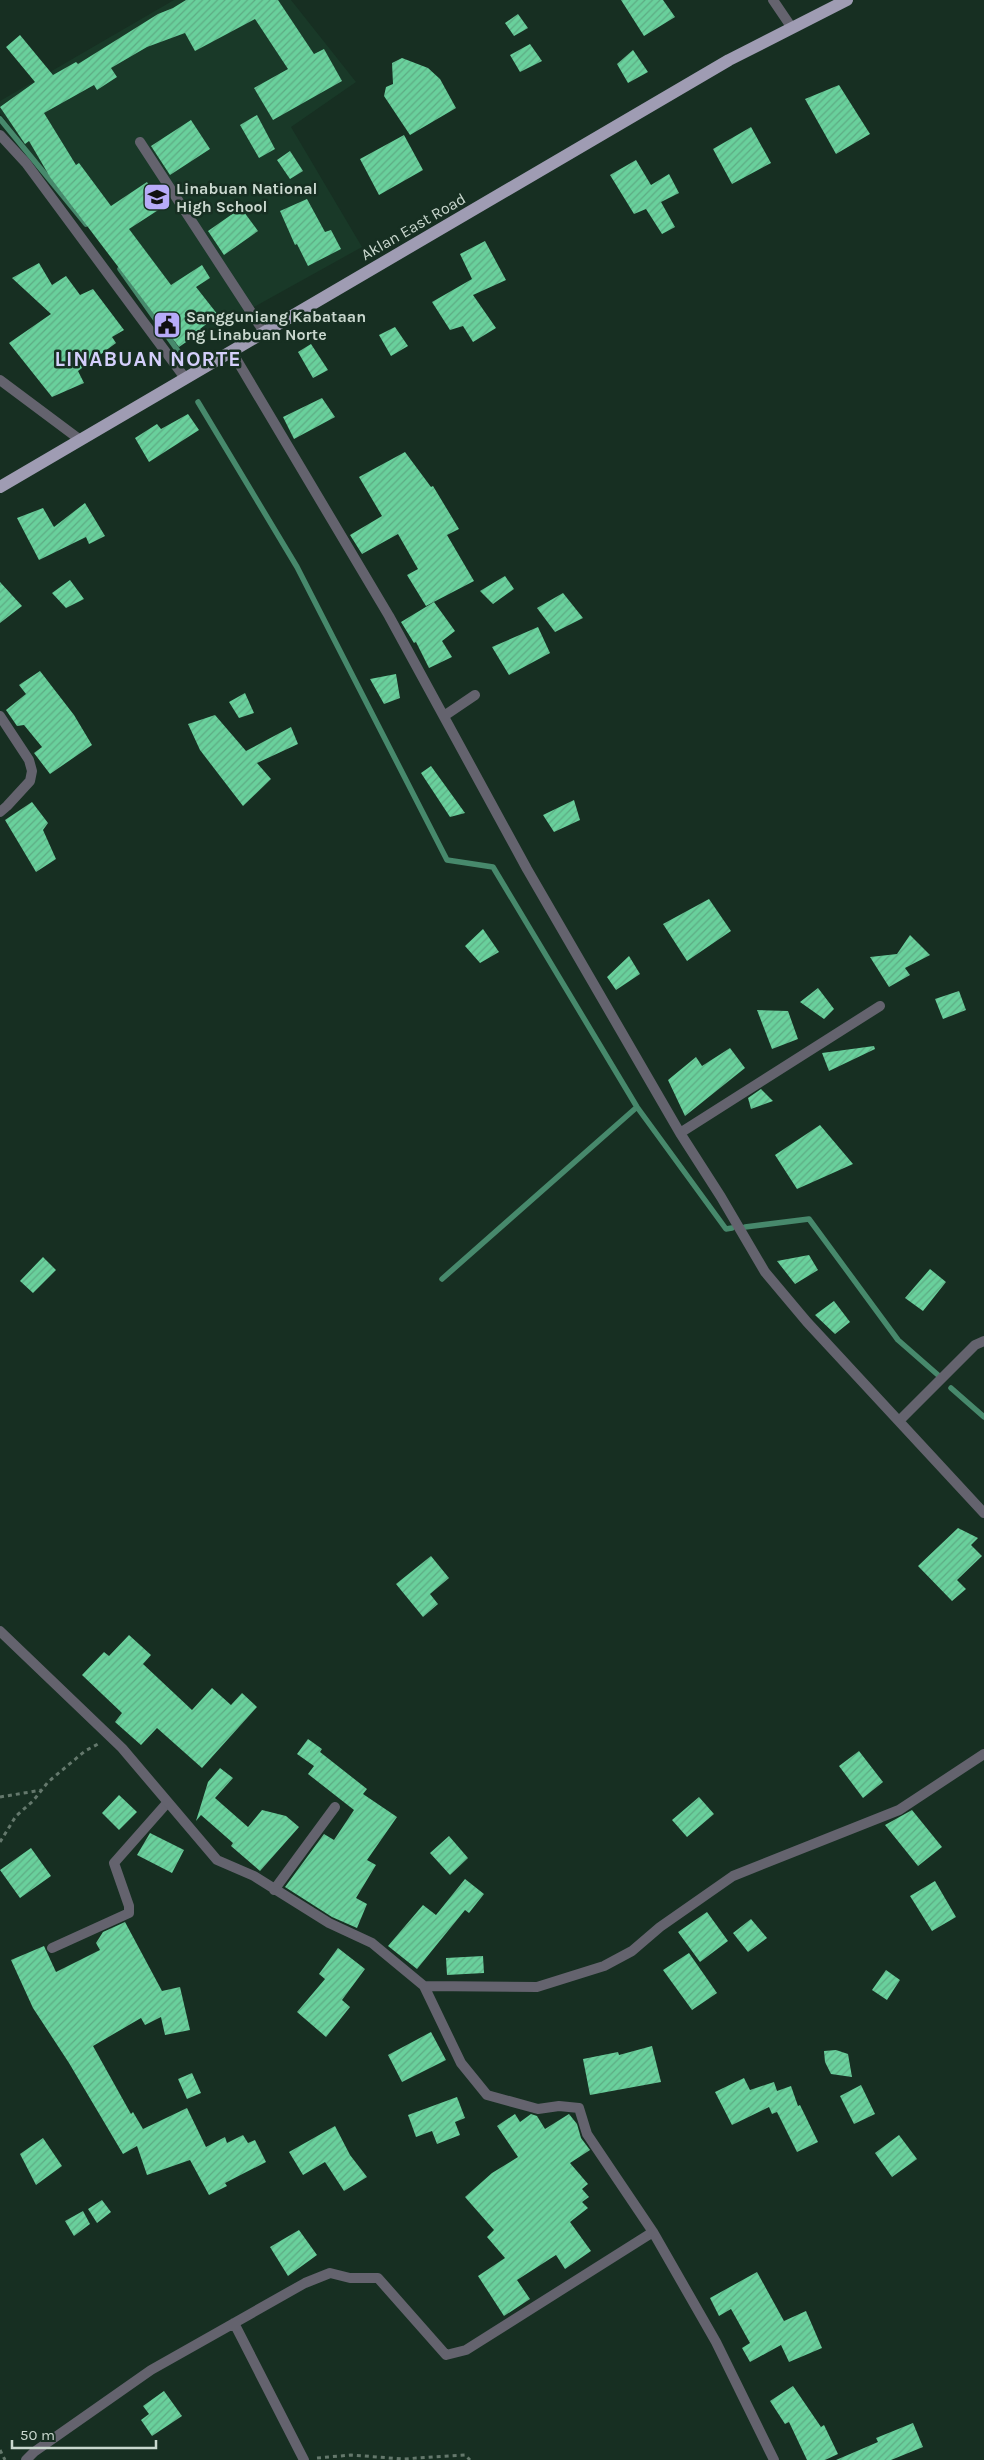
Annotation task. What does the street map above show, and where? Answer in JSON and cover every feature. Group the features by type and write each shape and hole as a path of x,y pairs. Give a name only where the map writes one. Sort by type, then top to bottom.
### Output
{"main road":[{"name":"Aklan East Road","path":"0,487 729,60 847,0"}],"street":[{"path":"772,0 792,28"},
{"path":"0,135 26,163 185,378"},
{"path":"140,142 264,332"},
{"path":"232,352 389,616 527,869 680,1133 721,1197 765,1272 806,1322 984,1514"},
{"path":"0,380 79,439"},
{"path":"444,716 475,694"},
{"path":"0,716 29,760 32,771 30,780 0,812"},
{"path":"680,1133 880,1006"},
{"path":"899,1421 974,1345 984,1341"},
{"path":"0,1631 118,1745 216,1860 254,1876 329,1924 372,1943 424,1986 461,2063 487,2095 538,2109 559,2106 579,2108 587,2134 653,2232 716,2342 774,2460"},
{"path":"424,1986 537,1987 604,1966 632,1951 660,1927 733,1876 899,1810 984,1754"},
{"path":"52,1948 129,1914 129,1906 114,1864 167,1803"},
{"path":"274,1890 335,1807"},
{"path":"26,2460 151,2370 305,2283 330,2273 350,2278 378,2278 446,2355 466,2350 653,2232"},
{"path":"234,2323 304,2460"}],"path":[{"path":"0,1842 16,1816 33,1801 62,1769 85,1751 102,1743 118,1745"},
{"path":"0,1797 42,1789"},
{"path":"0,2450 6,2460"},
{"path":"304,2460 350,2455 403,2460 465,2455 470,2460"}],"shaded area":[{"path":"174,0 291,0 356,82 291,127 362,247 207,333 171,284 145,302 0,113 0,101"}],"building":[{"path":"186,0 278,0 314,54 324,49 342,81 273,120 254,88 288,69 255,19 195,51 185,33 147,47 111,68 117,77 97,90 94,85 44,113 76,165 79,163 111,206 147,182 163,207 129,229 171,285 202,265 210,278 196,287 218,315 200,329 202,331 179,347 50,177 29,141 25,144 0,107 35,82 6,47 20,35 53,75 76,62 78,64 158,14"},
{"path":"621,0 663,0 675,17 644,36"},
{"path":"518,14 528,28 514,36 505,23"},
{"path":"530,44 542,61 520,72 510,55"},
{"path":"633,50 648,72 628,83 617,64"},
{"path":"402,58 428,68 440,79 456,108 410,135 384,96 386,87 393,84 392,63"},
{"path":"839,85 870,134 836,154 805,99"},
{"path":"257,115 275,149 259,158 240,125"},
{"path":"191,120 210,149 170,175 151,146"},
{"path":"751,127 771,163 732,184 713,149"},
{"path":"404,135 423,170 379,195 360,159"},
{"path":"290,151 303,171 290,179 277,160"},
{"path":"636,160 651,185 669,174 679,193 661,202 675,227 662,234 646,209 634,214 610,175"},
{"path":"307,199 325,232 331,230 341,249 308,266 297,244 295,245 280,211"},
{"path":"241,208 258,231 224,255 208,231"},
{"path":"485,241 506,280 473,295 496,328 473,342 463,326 450,330 432,302 472,279 460,254"},
{"path":"39,263 52,285 66,276 80,295 93,289 124,330 112,337 116,343 78,371 84,383 52,397 9,343 51,314 12,278"},
{"path":"395,327 408,346 391,356 379,335"},
{"path":"311,344 328,370 313,378 298,352"},
{"path":"322,398 335,417 294,439 283,417"},
{"path":"188,414 199,430 149,462 135,438 157,424 161,429"},
{"path":"405,452 431,487 433,486 459,529 447,535 474,581 426,606 407,575 418,569 398,534 362,554 350,535 382,516 359,477"},
{"path":"85,503 105,536 89,544 86,537 39,560 17,518 43,508 54,527"},
{"path":"505,576 514,589 493,604 480,591"},
{"path":"70,580 84,599 66,608 52,593"},
{"path":"0,582 22,606 0,623"},
{"path":"563,593 583,618 555,632 537,608"},
{"path":"434,602 455,631 442,641 452,657 429,668 416,642 414,643 401,622"},
{"path":"538,627 550,653 509,675 492,647"},
{"path":"40,671 74,715 92,745 50,774 34,753 42,747 24,725 17,726 6,710 26,694 19,685"},
{"path":"396,674 400,698 384,704 370,679"},
{"path":"245,693 254,713 239,718 229,702"},
{"path":"215,715 246,751 291,727 298,744 257,763 271,779 243,806 200,750 188,724"},
{"path":"431,766 465,813 450,817 421,773"},
{"path":"574,800 580,820 554,832 543,815"},
{"path":"32,802 48,823 43,830 56,859 36,872 5,820"},
{"path":"709,899 731,931 687,961 663,924"},
{"path":"483,929 499,952 480,963 465,946"},
{"path":"910,935 930,955 905,968 910,975 889,987 870,957 897,954"},
{"path":"629,956 640,974 616,990 607,977"},
{"path":"818,988 834,1009 824,1019 800,1002"},
{"path":"959,991 966,1010 943,1019 935,999"},
{"path":"757,1010 788,1011 798,1039 772,1049"},
{"path":"874,1046 875,1049 829,1071 822,1053"},
{"path":"730,1048 745,1068 685,1116 668,1080 696,1057 702,1066"},
{"path":"761,1089 773,1101 751,1109 748,1098"},
{"path":"820,1125 853,1164 797,1189 775,1155"},
{"path":"809,1255 818,1270 795,1284 777,1261"},
{"path":"43,1257 56,1270 33,1293 20,1281"},
{"path":"930,1269 946,1282 923,1311 905,1298"},
{"path":"834,1301 850,1322 835,1334 815,1315"},
{"path":"958,1528 978,1538 971,1545 982,1556 957,1580 966,1589 952,1601 918,1566"},
{"path":"431,1556 449,1578 430,1594 438,1604 423,1617 396,1584"},
{"path":"129,1635 151,1655 143,1664 192,1710 212,1688 231,1705 242,1693 257,1707 202,1768 157,1728 141,1745 115,1722 122,1713 82,1675 104,1652 109,1656"},
{"path":"308,1739 322,1749 320,1752 367,1789 363,1794 397,1817 367,1860 376,1865 356,1898 367,1904 357,1928 332,1917 285,1887 324,1834 334,1840 354,1810 308,1774 314,1766 297,1754"},
{"path":"859,1751 883,1782 863,1798 839,1766"},
{"path":"220,1768 233,1778 215,1798 248,1827 262,1810 286,1816 299,1827 260,1871 231,1846 233,1843 201,1815 196,1821 208,1782"},
{"path":"119,1795 137,1812 119,1830 102,1813"},
{"path":"699,1797 714,1814 687,1837 672,1820"},
{"path":"912,1810 942,1847 918,1866 885,1825"},
{"path":"150,1833 184,1850 172,1873 137,1855"},
{"path":"449,1836 468,1858 450,1875 430,1853"},
{"path":"31,1848 51,1876 20,1898 0,1870"},
{"path":"465,1879 484,1894 469,1913 465,1910 417,1969 388,1946 423,1905 436,1915"},
{"path":"935,1881 956,1917 932,1931 910,1896"},
{"path":"707,1912 728,1941 700,1962 678,1932"},
{"path":"751,1919 767,1938 748,1952 733,1933"},
{"path":"125,1922 162,1991 180,1987 190,2030 165,2035 161,2017 145,2025 141,2018 93,2046 131,2114 133,2112 143,2129 187,2108 206,2147 225,2137 227,2143 243,2135 248,2143 255,2140 266,2162 225,2183 227,2186 209,2195 190,2160 147,2175 137,2146 123,2154 69,2063 33,2008 11,1960 44,1946 56,1972 100,1950 96,1943 103,1932"},
{"path":"338,1948 365,1969 342,2000 350,2007 326,2037 297,2012 325,1979 319,1974"},
{"path":"689,1953 717,1993 692,2010 663,1970"},
{"path":"483,1956 484,1973 447,1975 446,1958"},
{"path":"886,1970 900,1980 887,2000 872,1990"},
{"path":"431,2032 446,2060 402,2082 388,2055"},
{"path":"652,2046 661,2082 590,2095 583,2059 618,2052 619,2055"},
{"path":"836,2050 848,2054 852,2077 831,2074 825,2062 824,2051"},
{"path":"192,2073 201,2093 187,2099 178,2079"},
{"path":"744,2078 750,2090 774,2082 777,2091 791,2086 798,2106 800,2105 818,2142 797,2152 777,2112 772,2114 769,2107 732,2125 715,2092"},
{"path":"861,2085 875,2114 854,2124 840,2096"},
{"path":"457,2097 465,2118 455,2122 460,2135 437,2144 432,2131 416,2137 408,2115"},
{"path":"515,2114 520,2122 531,2114 537,2116 545,2129 569,2114 577,2124 581,2138 590,2150 570,2163 588,2184 582,2189 589,2197 582,2202 588,2208 570,2222 591,2251 565,2269 556,2255 517,2280 530,2299 504,2316 478,2276 505,2258 487,2237 494,2230 465,2197 492,2173 518,2157 497,2126"},
{"path":"335,2126 350,2155 367,2177 344,2191 325,2162 303,2175 289,2152"},
{"path":"899,2135 917,2159 892,2177 875,2153"},
{"path":"43,2138 62,2166 36,2185 20,2154"},
{"path":"102,2200 111,2212 97,2223 88,2209"},
{"path":"83,2211 90,2224 74,2236 65,2221"},
{"path":"299,2230 317,2255 288,2276 270,2247"},
{"path":"757,2272 784,2321 806,2311 822,2348 789,2362 781,2345 750,2362 742,2348 750,2343 731,2309 719,2316 710,2298"},
{"path":"793,2386 821,2427 824,2425 838,2454 825,2460 807,2460 789,2422 785,2424 770,2401"},
{"path":"164,2391 182,2416 152,2436 141,2420 149,2414 143,2406"},
{"path":"913,2423 923,2447 891,2460 836,2460 878,2442 876,2438"}],"waterway":[{"path":"0,119 86,224"},
{"path":"120,269 178,351"},
{"path":"198,402 297,567 447,860 493,867 637,1107 726,1229 732,1228"},
{"path":"442,1279 637,1107"},
{"path":"745,1227 809,1219 898,1340 938,1375"},
{"path":"951,1388 984,1417"}],"place":[{"name":"Linabuan National High School","path":"157,197"},
{"name":"Sangguniang Kabataan ng Linabuan Norte","path":"167,325"}],"district":[{"name":"LINABUAN NORTE","path":"148,359"}]}
